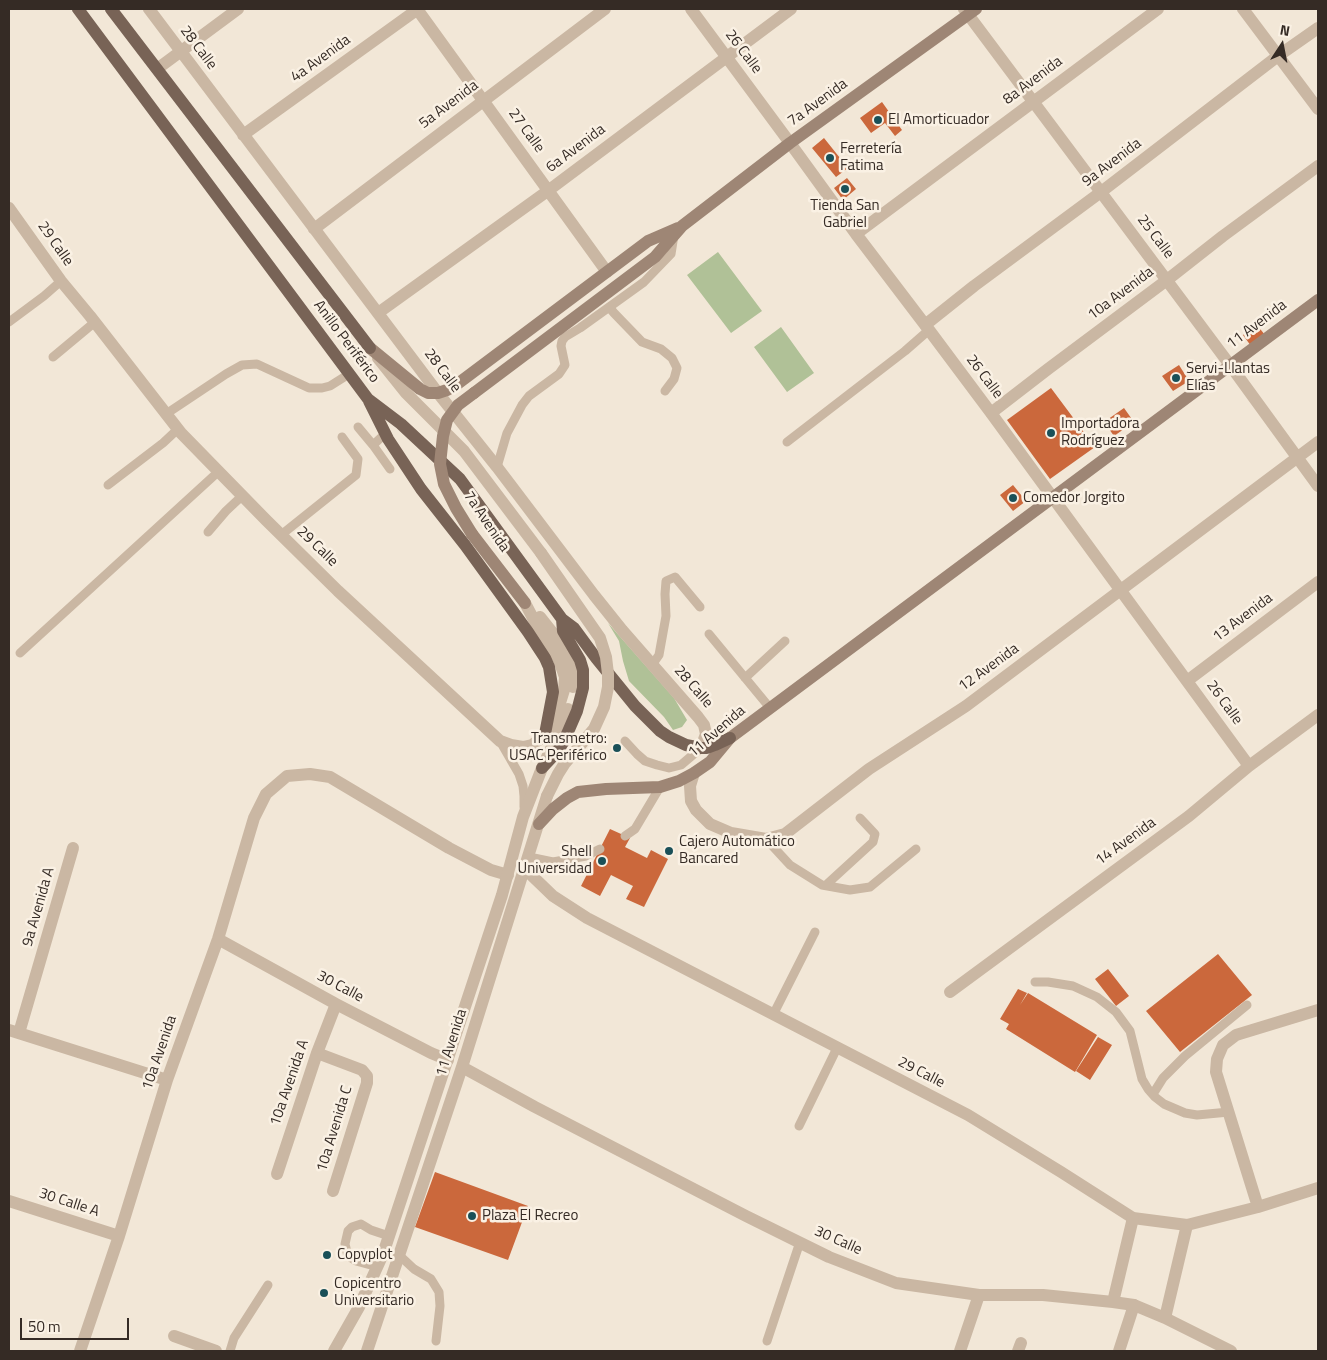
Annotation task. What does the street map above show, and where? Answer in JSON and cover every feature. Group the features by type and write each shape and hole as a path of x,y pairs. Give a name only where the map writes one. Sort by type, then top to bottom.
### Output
{"main road":[{"name":"Anillo Periférico","path":"78,9 368,399 401,424 460,479 562,619 574,628 635,706 665,734 678,742 701,748"},
{"name":"Anillo Periférico","path":"111,9 370,348"},
{"name":"7a Avenida","path":"526,603 472,534 444,484 440,464 443,436 447,420 458,405 655,258 678,231 790,143 969,11"},
{"name":"7a Avenida","path":"438,393 456,385 648,241 678,231"},
{"name":"11 Avenida","path":"539,824 553,809 578,792 606,788 660,787 679,781 694,773 710,762 730,738 1318,300"},
{"path":"370,348 420,389 428,393 438,393"},
{"path":"368,399 386,434 421,489 465,545 545,658 549,667 553,692 545,734"},
{"path":"542,768 557,752 564,741 577,711 583,688 583,670 580,660 563,631 562,619"},
{"path":"701,748 716,745 730,738"}],"street":[{"name":"28 Calle","path":"148,9 438,393 622,630 704,725 706,734 701,748"},
{"path":"157,69 238,9"},
{"name":"27 Calle","path":"418,9 607,272"},
{"name":"4a Avenida","path":"243,135 418,9"},
{"name":"5a Avenida","path":"314,229 605,9"},
{"name":"26 Calle","path":"691,9 856,234 991,413 1249,766"},
{"name":"6a Avenida","path":"378,314 549,190 791,9"},
{"name":"8a Avenida","path":"856,234 1158,9"},
{"path":"1243,9 1318,109"},
{"name":"25 Calle","path":"969,11 1033,102 1167,280 1318,486"},
{"name":"9a Avenida","path":"927,327 974,286 1101,192 1278,56 1318,28"},
{"name":"10a Avenida","path":"991,413 1318,166"},
{"name":"29 Calle","path":"9,208 60,281 95,322 178,429 218,472 338,591 500,741 523,747 532,745 540,739 555,719 561,704 565,677 559,660 535,622 526,603"},
{"name":"Anillo Periférico","path":"370,348 406,393 464,452 541,553 600,638 606,657 608,674 608,687 604,707 594,729 558,774 547,796 539,824"},
{"name":"12 Avenida","path":"694,773 690,786 691,801 696,810 710,824 731,833 766,839 785,834 869,769 966,706 1318,442"},
{"name":"13 Avenida","path":"1187,681 1318,582"},
{"name":"7a Avenida","path":"526,603 541,618 563,646 569,658 573,679 567,712 542,768"},
{"name":"14 Avenida","path":"950,992 1189,816 1249,766 1318,715"},
{"name":"11 Avenida","path":"334,1351 359,1307 378,1267 508,875 523,817 542,768"},
{"name":"10a Avenida","path":"80,1351 119,1236 167,1080 218,938 254,818 266,794 287,776 310,774 330,777 449,848 491,870 508,875"},
{"name":"11 Avenida","path":"367,1351 462,1067 539,824"},
{"name":"9a Avenida A","path":"14,1032 73,848"},
{"name":"29 Calle","path":"525,869 553,896 587,918 968,1115 1133,1218 1187,1225 1258,1207 1318,1188"},
{"name":"30 Calle","path":"218,938 336,1004 431,1054 448,1060"},
{"name":"10a Avenida A","path":"277,1174 317,1053 336,1004"},
{"path":"1258,1207 1216,1072 1217,1059 1223,1045 1236,1035 1318,1010"},
{"path":"14,1032 167,1080"},
{"name":"10a Avenida C","path":"317,1053 362,1070 367,1076 333,1191"},
{"name":"30 Calle","path":"462,1067 544,1112 829,1257 896,1283 979,1294 1042,1295 1134,1306 1166,1318 1218,1348 1231,1351"},
{"name":"30 Calle A","path":"9,1201 119,1236"},
{"path":"1113,1302 1133,1218"},
{"path":"1166,1318 1187,1225"},
{"path":"960,1351 979,1294"},
{"path":"1119,1351 1134,1306"},
{"path":"174,1336 216,1351"}],"lane":[{"path":"497,468 507,434 522,405 529,396 559,374 565,365 561,346 565,337 644,282 671,254 678,231"},
{"path":"9,322 44,296 60,281"},
{"path":"610,307 642,342 661,349 672,358 677,368 674,379 665,391"},
{"path":"52,357 95,322"},
{"path":"787,442 905,351 927,327"},
{"path":"166,414 242,365 257,364 309,388 330,386 349,374"},
{"path":"358,427 390,469"},
{"path":"108,484 178,429"},
{"path":"373,446 386,434"},
{"path":"281,535 356,475 358,459 342,437"},
{"path":"20,653 218,472"},
{"path":"208,532 242,496"},
{"path":"652,665 659,655 666,616 664,594 666,581 675,577 682,583 700,607"},
{"path":"709,634 770,708"},
{"path":"745,678 785,642"},
{"path":"500,741 519,774 523,786 523,817"},
{"path":"625,741 645,761 669,768 681,765 701,748"},
{"path":"625,836 635,829 660,787"},
{"path":"826,886 872,842 874,834 860,818"},
{"path":"766,839 790,865 822,885 850,890 870,887 916,849"},
{"path":"528,857 553,862 586,856 600,849"},
{"path":"773,1015 815,932"},
{"path":"1035,982 1054,982 1073,986 1097,997 1116,1012 1130,1031 1142,1079 1153,1094 1164,1104 1186,1113 1197,1115 1229,1112"},
{"path":"1153,1094 1164,1078 1185,1056 1247,1005"},
{"path":"799,1126 837,1048"},
{"path":"378,1267 356,1261 348,1256 345,1244 348,1231 352,1227 361,1224 371,1230 389,1236"},
{"path":"767,1341 800,1242"},
{"path":"399,1255 414,1269 431,1279 440,1292 436,1341"},
{"path":"230,1351 234,1338 268,1285"}],"green space":[{"path":"718,252 762,311 731,333 687,275"},
{"path":"781,327 814,373 787,392 754,347"},
{"path":"608,623 674,698 687,720 682,727 673,730 664,717 629,681 619,641"}],"building":[{"name":"El Amorticuador","path":"882,102 902,130 895,136 885,123 871,133 860,118"},
{"name":"Ferretería Fatima","path":"824,138 848,168 836,177 812,148"},
{"name":"Tienda San Gabriel","path":"847,178 856,189 843,200 834,188"},
{"path":"1257,325 1265,335 1251,346 1243,335"},
{"name":"Servi-Llantas Elías","path":"1179,365 1189,381 1173,391 1162,376"},
{"name":"Importadora Rodríguez","path":"1051,388 1095,447 1050,479 1007,420"},
{"path":"1124,408 1134,422 1114,436 1104,422"},
{"name":"Comedor Jorgito","path":"1013,485 1026,501 1013,511 1000,495"},
{"path":"610,829 630,838 625,847 647,858 651,850 668,859 644,907 626,899 633,886 611,875 600,896 581,886"},
{"path":"1218,954 1252,995 1180,1052 1146,1011"},
{"path":"1108,969 1129,996 1116,1006 1095,979"},
{"path":"1018,989 1027,993 1020,1005 1028,993 1097,1035 1075,1072 1006,1029 1009,1024 1000,1019"},
{"path":"1098,1037 1112,1045 1090,1080 1076,1071"},
{"name":"Plaza El Recreo","path":"435,1172 528,1206 508,1260 415,1227"}],"place":[{"name":"El Amorticuador","path":"878,120"},
{"name":"Ferretería Fatima","path":"830,158"},
{"name":"Tienda San Gabriel","path":"845,189"},
{"name":"Servi-Llantas Elías","path":"1176,378"},
{"name":"Importadora Rodríguez","path":"1051,433"},
{"name":"Comedor Jorgito","path":"1013,498"},
{"name":"Transmetro: USAC Periférico","path":"617,748"},
{"name":"Cajero Automático Bancared","path":"669,851"},
{"name":"Shell Universidad","path":"602,861"},
{"name":"Plaza El Recreo","path":"472,1216"},
{"name":"Copyplot","path":"327,1255"},
{"name":"Copicentro Universitario","path":"324,1293"}]}
